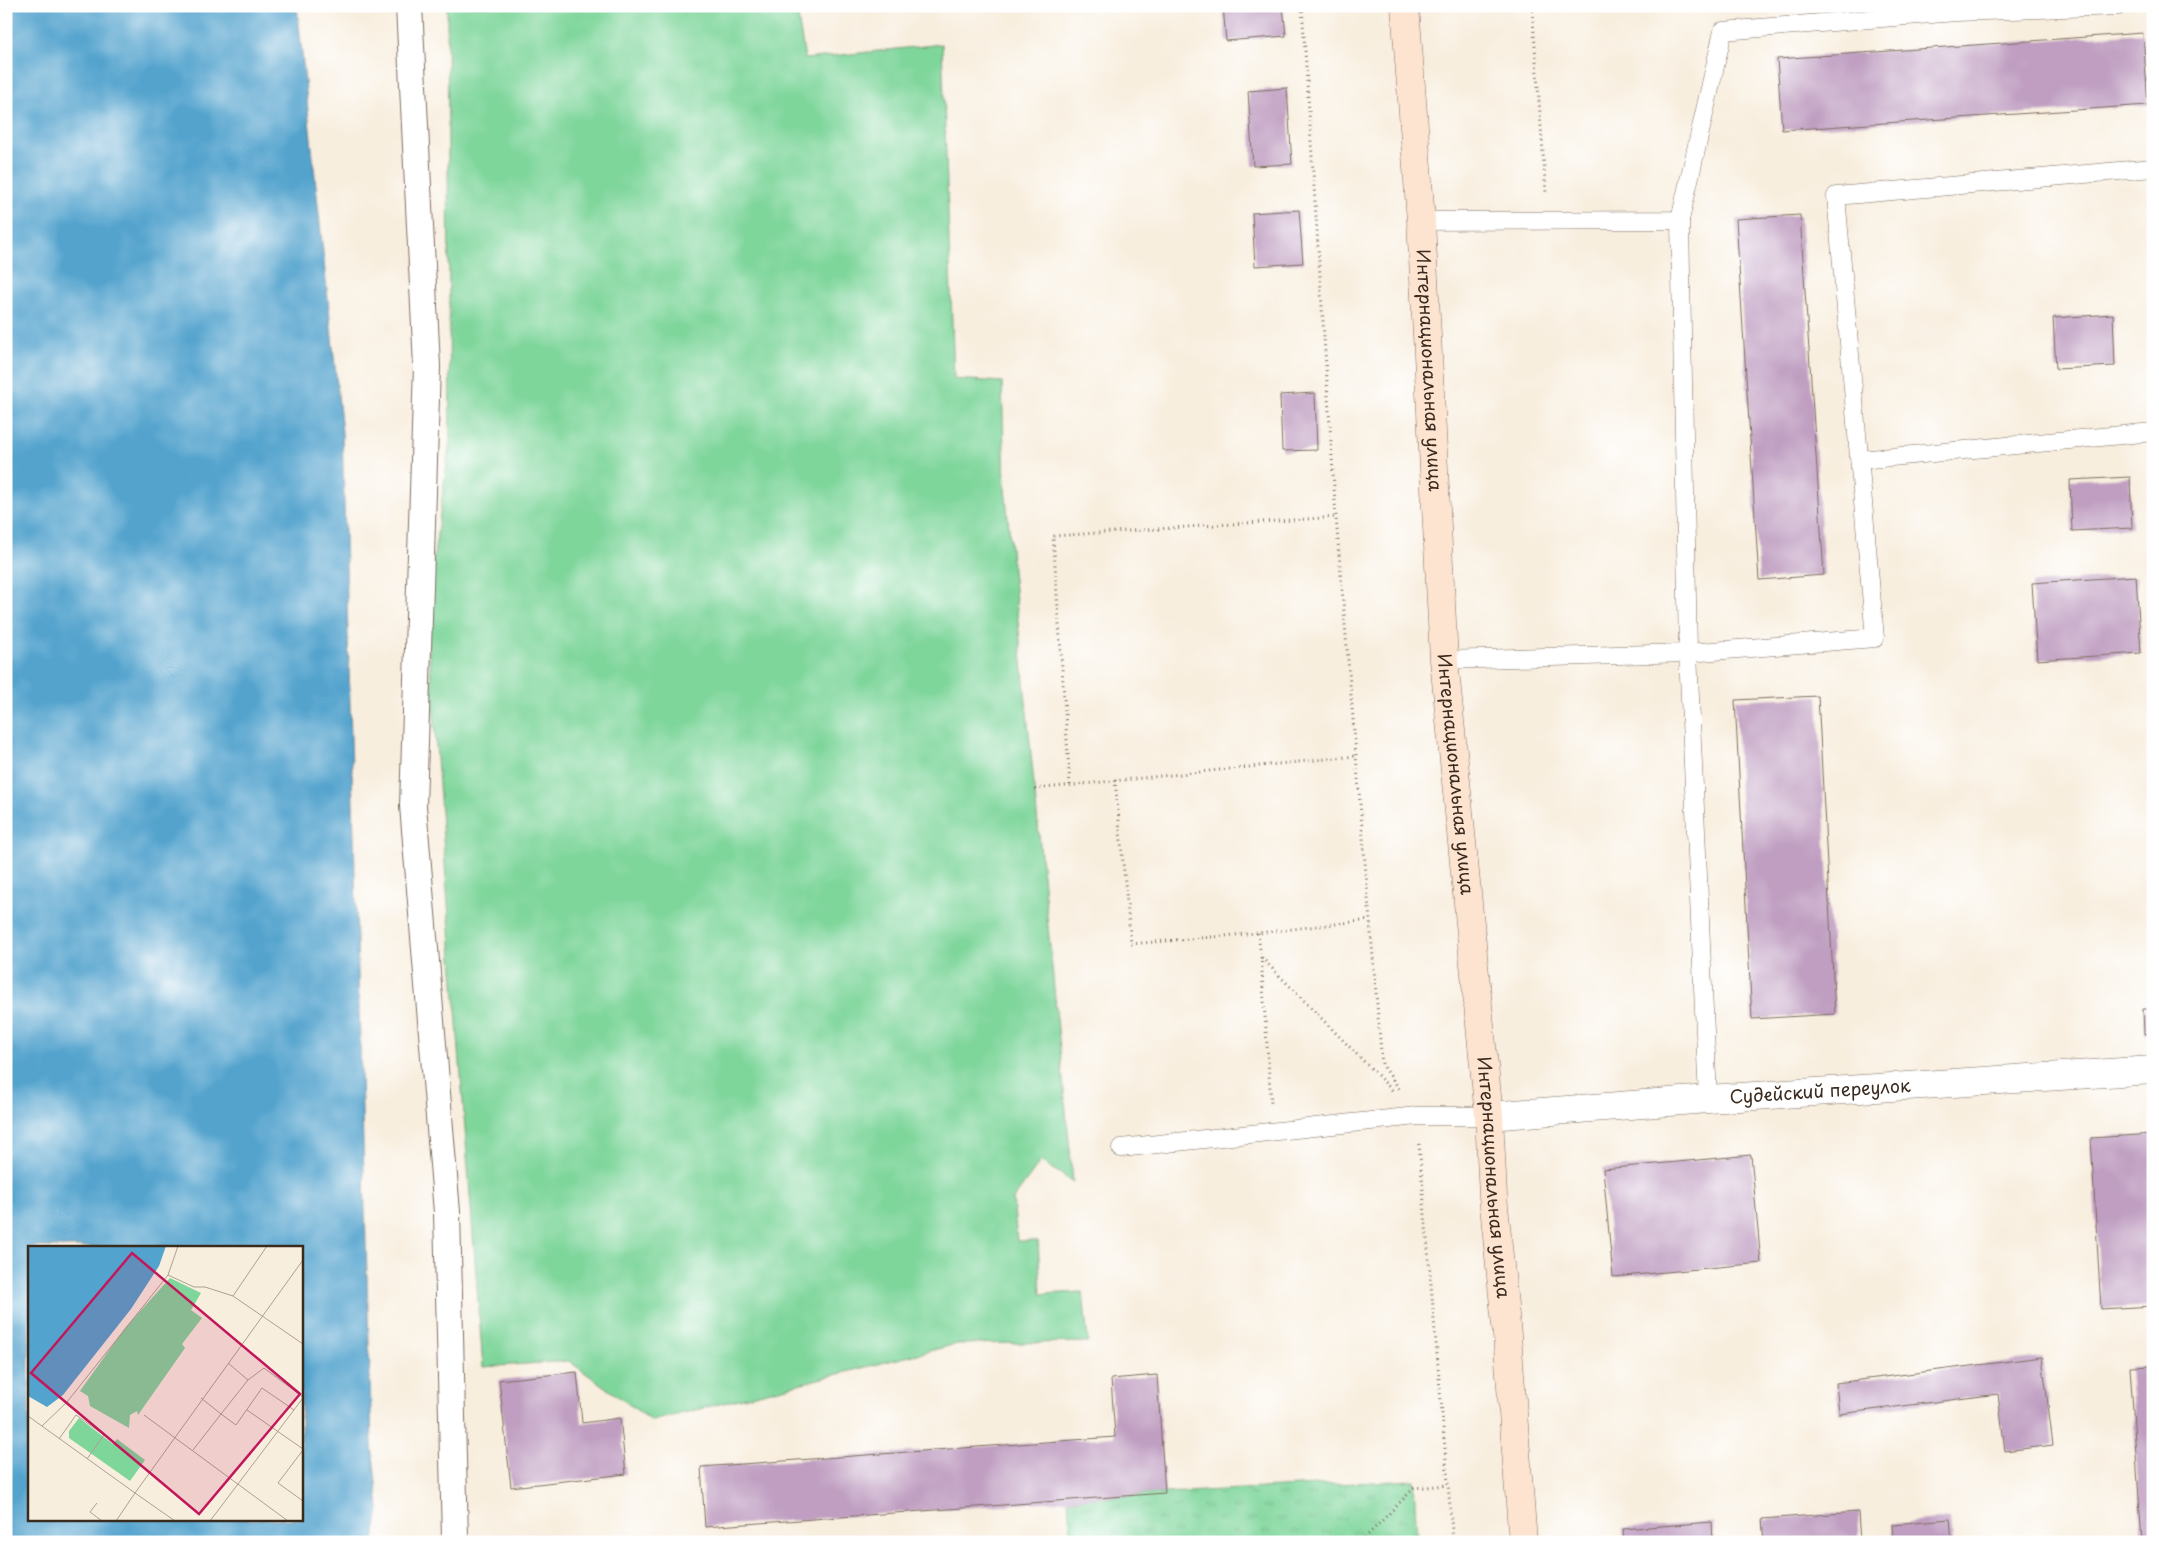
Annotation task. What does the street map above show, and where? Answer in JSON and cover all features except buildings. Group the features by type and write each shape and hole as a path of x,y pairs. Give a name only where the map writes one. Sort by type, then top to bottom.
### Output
{"main road":[{"name":"Интернациональная улица","path":"1405,6 1421,222 1444,660 1489,1116 1493,1196 1507,1334 1523,1542"}],"street":[{"path":"408,6 427,366 413,806 447,1212 455,1540"},
{"name":"Судейский переулок","path":"1489,1116 1708,1099 2153,1070"}],"lane":[{"path":"1708,1099 1688,653 1680,220 1723,31 1956,12 2118,6"},
{"path":"1444,660 1688,653 1875,638 1836,196 2153,168"},
{"path":"1421,222 1680,220"},
{"path":"1860,460 2153,432"},
{"path":"1121,1148 1417,1116 1489,1116"}],"path":[{"path":"1302,6 1336,517 1382,1064 1417,1116 1453,1542"},
{"path":"1532,6 1548,221"},
{"path":"1070,785 1053,536 1336,517"},
{"path":"1035,788 1356,756"},
{"path":"1115,780 1131,944 1258,933 1370,920"},
{"path":"1258,933 1273,1131"},
{"path":"1261,957 1417,1116"},
{"path":"1361,1542 1414,1488 1448,1485"}],"green space":[{"path":"447,6 796,6 805,59 942,44 954,379 1002,382 1005,488 1073,1182 1041,1161 1013,1199 1017,1241 1038,1241 1041,1294 1083,1292 1088,1342 957,1344 652,1421 569,1361 483,1367 426,613 450,441"},
{"path":"1414,1480 1417,1542 1071,1542 1068,1500"}],"water":[{"path":"6,6 297,6 342,432 372,1445 379,1509 374,1542 6,1542"}]}
